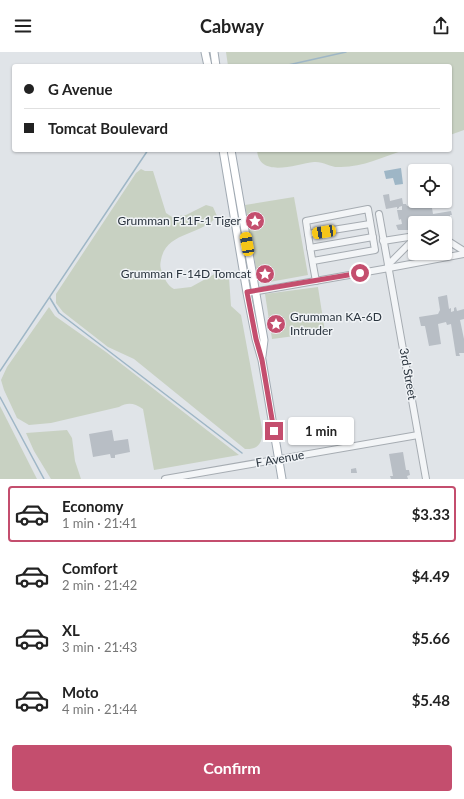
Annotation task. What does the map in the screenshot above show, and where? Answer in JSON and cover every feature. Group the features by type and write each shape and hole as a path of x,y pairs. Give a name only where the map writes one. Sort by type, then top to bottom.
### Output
{"main road":[{"path":"205,52 208,64"},
{"path":"214,52 216,64"},
{"path":"223,152 247,292 256,339 262,360 282,479"},
{"path":"231,152 264,340 262,360"}],"street":[{"path":"312,261 375,250 368,209 306,221 312,261 316,281"},
{"name":"3rd Street","path":"379,214 426,479"},
{"path":"308,234 370,224"},
{"path":"310,248 373,237"},
{"path":"384,241 408,238"},
{"path":"452,243 464,251"},
{"path":"389,267 408,245"},
{"path":"247,292 464,254"},
{"name":"F Avenue","path":"165,479 279,460 418,434"}],"green space":[{"path":"226,52 464,52 464,130 452,134 452,64 228,64"},
{"path":"257,152 399,152 372,162 347,167 335,167 320,162 314,162 280,168 271,167 264,164 259,159"},
{"path":"141,169 145,171 153,171 166,213 172,217 186,215 206,205 213,207 217,216 203,227 177,239 170,244 164,251 160,265 166,282 174,289 191,287 220,271 224,271 229,278 231,306 241,315 262,426 262,439 258,446 254,448 245,449 134,359 108,347 63,312 56,303 56,294 136,173"},
{"path":"294,197 308,275 264,283 258,280 245,205"},
{"path":"318,287 325,332 272,339 265,294"},
{"path":"49,307 55,316 106,352 239,455 154,470 143,409 137,405 131,404 125,404 119,407 51,423 29,425 17,418 1,380 7,367"},
{"path":"0,406 37,479 0,479"},
{"path":"67,430 72,438 75,461 81,479 51,479 34,451 26,433"}],"water":[{"path":"401,168 403,184 395,185 393,178 386,179 384,171"}],"building":[{"path":"389,194 390,201 402,198 403,204 406,204 408,208 432,208 433,214 451,211 452,215 408,216 408,230 398,230 396,225 402,224 401,219 399,220 397,210 402,210 402,206 397,209 397,207 386,209 383,195"},
{"path":"447,295 449,309 451,308 451,312 454,311 454,308 456,307 457,311 464,309 464,319 460,320 464,339 464,353 459,353 460,356 456,356 451,324 447,325 446,322 438,324 441,344 429,346 425,326 421,326 419,317 438,314 440,310 438,297"},
{"path":"112,430 114,441 128,439 130,452 115,455 115,458 111,458 110,454 93,457 89,434"},
{"path":"311,437 312,441 307,442 306,438"},
{"path":"403,452 406,470 409,470 410,475 407,476 408,479 391,479 390,476 393,476 389,454"},
{"path":"356,468 357,473 351,473 351,469"}],"waterway":[{"path":"292,64 346,52"},
{"path":"0,371 147,152"},
{"path":"50,298 59,313 242,453"},
{"path":"0,397 44,479"}],"place":[{"name":"Grumman F11F-1 Tiger","path":"255,221"},
{"name":"Grumman F-14D Tomcat","path":"265,274"},
{"name":"Grumman KA-6D Intruder","path":"276,324"}],"route":[{"path":"274,431 262,360 256,339 247,292 360,273"}]}
